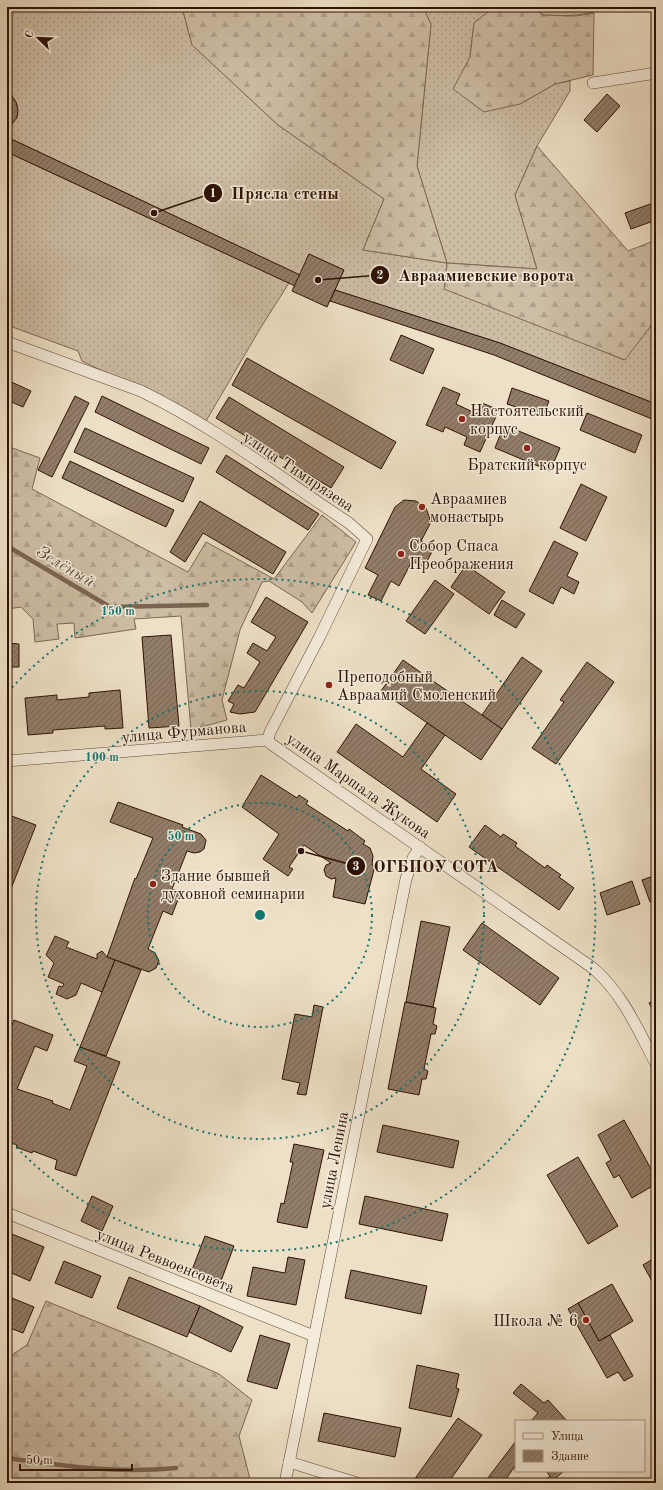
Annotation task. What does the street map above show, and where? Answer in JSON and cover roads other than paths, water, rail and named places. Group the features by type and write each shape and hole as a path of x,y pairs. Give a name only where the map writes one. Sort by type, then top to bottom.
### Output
{"street":[{"path":"594,83 656,73"},
{"name":"улица Тимирязева","path":"7,342 157,399 200,423 349,523 367,539 319,638 270,732 268,740"},
{"name":"улица Фурманова","path":"7,761 268,740"},
{"name":"улица Маршала Жукова","path":"268,740 271,744 602,975 616,991 627,1008 656,1064"},
{"name":"улица Ленина","path":"285,1483 406,879 413,858 420,847"},
{"name":"улица Реввоенсовета","path":"7,1213 314,1336"},
{"path":"289,1462 357,1483"}],"waterway":[{"name":"Зелёный","path":"7,546 110,607 207,605"},
{"path":"7,1458 112,1470 155,1470 176,1468"}],"place":[{"name":"Прясла стены","path":"154,213"},
{"name":"Авраамиевские ворота","path":"318,280"},
{"name":"Настоятельский корпус","path":"462,419"},
{"name":"Братский корпус","path":"527,448"},
{"name":"Авраамиев монастырь","path":"422,507"},
{"name":"Собор Спаса Преображения","path":"401,554"},
{"name":"Преподобный Авраамий Смоленский","path":"329,685"},
{"name":"ОГБПОУ СОТА","path":"301,851"},
{"name":"Здание бывшей духовной семинарии","path":"153,884"},
{"name":"Школа № 6","path":"586,1320"}]}
